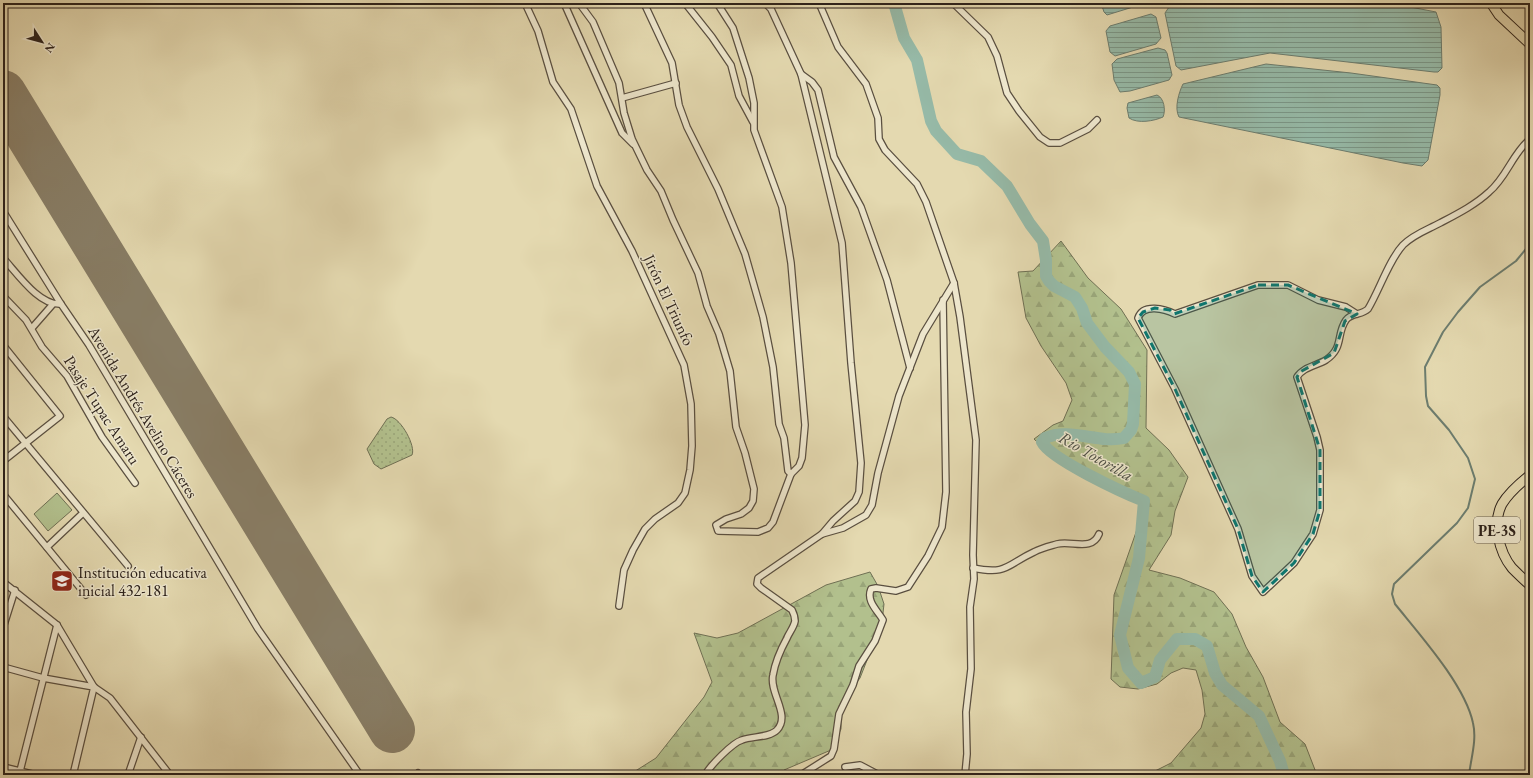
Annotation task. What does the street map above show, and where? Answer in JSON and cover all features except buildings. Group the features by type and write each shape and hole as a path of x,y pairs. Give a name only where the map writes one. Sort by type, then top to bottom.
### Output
{"highway":[{"path":"1491,3 1499,16 1530,44"},
{"name":"PE-3S","path":"1530,475 1518,485 1502,504 1497,527 1498,539 1504,554 1512,567 1530,586"}],"street":[{"name":"Jirón El Triunfo","path":"526,3 538,31 553,82 571,109 593,176 632,251 684,365 691,404 692,446 686,492 678,503 656,519 641,536 624,570 619,606"},
{"path":"564,3 622,133 636,148"},
{"path":"579,3 593,22 619,83 630,132 636,148 647,170 661,191 698,273 707,306 720,334 730,371 736,427 745,453 754,489 753,501 749,508 741,514 716,525 718,532 758,532 768,528 773,522 791,474 799,466 802,458 805,425 791,264 782,207 754,130 754,103 749,78 733,28 717,3"},
{"path":"644,3 672,63 679,105 687,127 718,189 745,254 763,317 773,367 779,424 784,438 788,471 791,474"},
{"path":"685,3 712,37 731,65 739,96 753,122"},
{"path":"705,775 708,769 733,744 742,740 774,732 781,724 781,711 772,687 773,674 795,622 795,615 792,610 757,584 758,578 822,534 833,520 855,501 859,492 861,463 851,363 842,243 801,74 771,9 765,3"},
{"path":"819,3 838,47 866,84 878,118 879,139 885,150 917,184 926,202 954,283 965,349 976,440 974,579 970,607 971,669 966,712 967,754 965,775"},
{"path":"953,3 988,37 997,56 1006,93 1040,137 1049,143 1060,143 1088,128 1097,120"},
{"path":"801,74 812,82 818,90 834,157 862,207 887,280 910,368"},
{"path":"622,98 676,83"},
{"path":"1357,314 1346,307 1318,300 1288,285 1258,285 1175,314 1170,310 1155,308 1138,315 1138,318 1175,389 1238,529 1252,576 1262,592 1294,563 1313,534 1320,510 1320,450 1297,377 1300,372 1325,360 1337,350 1345,321 1350,316 1357,314 1368,309 1396,254 1403,246 1416,235 1464,209 1490,192 1503,177 1520,148 1530,140"},
{"name":"Avenida Andrés Avelino Cáceres","path":"3,211 100,363 258,629 360,775"},
{"path":"3,258 40,297 53,304 61,304"},
{"path":"822,534 843,528 854,522 866,515 872,505 878,473 899,396 923,334 942,300 954,283"},
{"name":"Pasaje Tupac Amaru","path":"3,296 32,328 42,346 67,376 102,437 135,484"},
{"path":"801,775 831,756 834,749 839,714 853,685 859,666 875,641 882,625 883,620 871,602 869,594 871,589 876,588 896,591 908,587 928,556 942,527 946,492 942,300"},
{"path":"32,328 53,304"},
{"path":"3,345 60,416 3,461"},
{"path":"3,416 128,566"},
{"path":"3,494 86,595"},
{"path":"47,547 83,513"},
{"path":"973,568 988,571 1004,569 1013,566 1034,552 1059,543 1087,544 1094,542 1099,534"},
{"path":"3,582 15,590 57,625 94,687 73,775"},
{"path":"3,628 15,590"},
{"path":"19,773 57,625"},
{"path":"3,667 43,678 94,687 110,698 170,775"},
{"path":"128,775 141,737"},
{"path":"844,767 860,765 879,775"},
{"path":"3,767 19,773 36,775"},
{"path":"416,775 418,773 419,775"}],"highlighted area":[{"path":"1258,285 1288,285 1357,314 1345,321 1334,353 1300,372 1297,377 1320,450 1320,510 1313,534 1294,563 1263,592 1252,576 1238,529 1175,389 1138,318 1143,312 1155,308 1170,310 1174,314"}],"green space":[{"path":"1061,241 1088,278 1121,309 1147,350 1146,428 1169,450 1188,477 1175,511 1171,535 1149,570 1180,578 1214,592 1232,614 1246,647 1263,677 1280,722 1305,744 1317,775 1147,775 1171,763 1201,728 1205,714 1202,690 1196,670 1183,668 1171,673 1157,684 1138,689 1120,687 1111,679 1114,595 1141,518 1141,503 1126,492 1090,481 1075,473 1057,460 1034,439 1053,425 1063,421 1072,400 1066,383 1041,346 1026,318 1018,272 1033,271"},
{"path":"391,417 399,423 407,433 413,451 412,455 381,469 374,464 367,449 387,419"},
{"path":"57,493 72,510 48,531 34,514"},
{"path":"870,572 878,586 884,604 882,622 860,678 841,704 841,729 831,750 784,770 790,775 629,775 656,758 704,697 712,682 694,633 717,638 738,633 826,585"}],"shaded area":[{"path":"1101,3 1146,3 1107,15 1104,12"},
{"path":"1185,3 1390,3 1436,12 1441,27 1442,68 1438,72 1434,72 1270,53 1181,70 1176,66 1165,13 1169,7"},
{"path":"1151,14 1156,17 1161,38 1156,44 1115,56 1110,52 1106,31 1110,26"},
{"path":"1158,48 1165,50 1167,53 1172,75 1169,80 1130,91 1120,92 1114,80 1112,64 1117,59"},
{"path":"1266,64 1351,73 1437,85 1440,88 1440,95 1428,160 1422,166 1403,163 1179,117 1177,105 1183,84"},
{"path":"1157,95 1164,104 1163,117 1146,121 1137,121 1129,118 1127,108 1128,103"}],"waterway":[{"name":"Rio Totorilla","path":"894,3 904,38 917,60 931,121 936,131 957,154 981,161 1007,186 1030,224 1043,241 1046,260 1046,276 1049,281 1054,286 1075,297 1082,308 1087,323 1105,347 1129,372 1135,384 1133,424 1131,430 1124,438 1104,439 1065,434 1045,438 1042,442 1058,457 1088,475 1144,501 1139,558 1120,635 1128,668 1141,683 1155,677 1160,660 1177,639 1195,639 1207,646 1215,673 1222,685 1259,716 1280,761 1284,775"},
{"path":"1469,775 1474,729 1468,708 1451,677 1429,645 1395,604 1392,594 1394,584 1457,523 1468,508 1475,479 1468,458 1449,430 1428,406 1426,396 1425,367 1443,332 1458,312 1480,287 1516,261 1530,244"}],"runway":[{"path":"3,93 392,730"}],"place":[{"name":"Institución educativa inicial 432-181","path":"62,581"}]}
